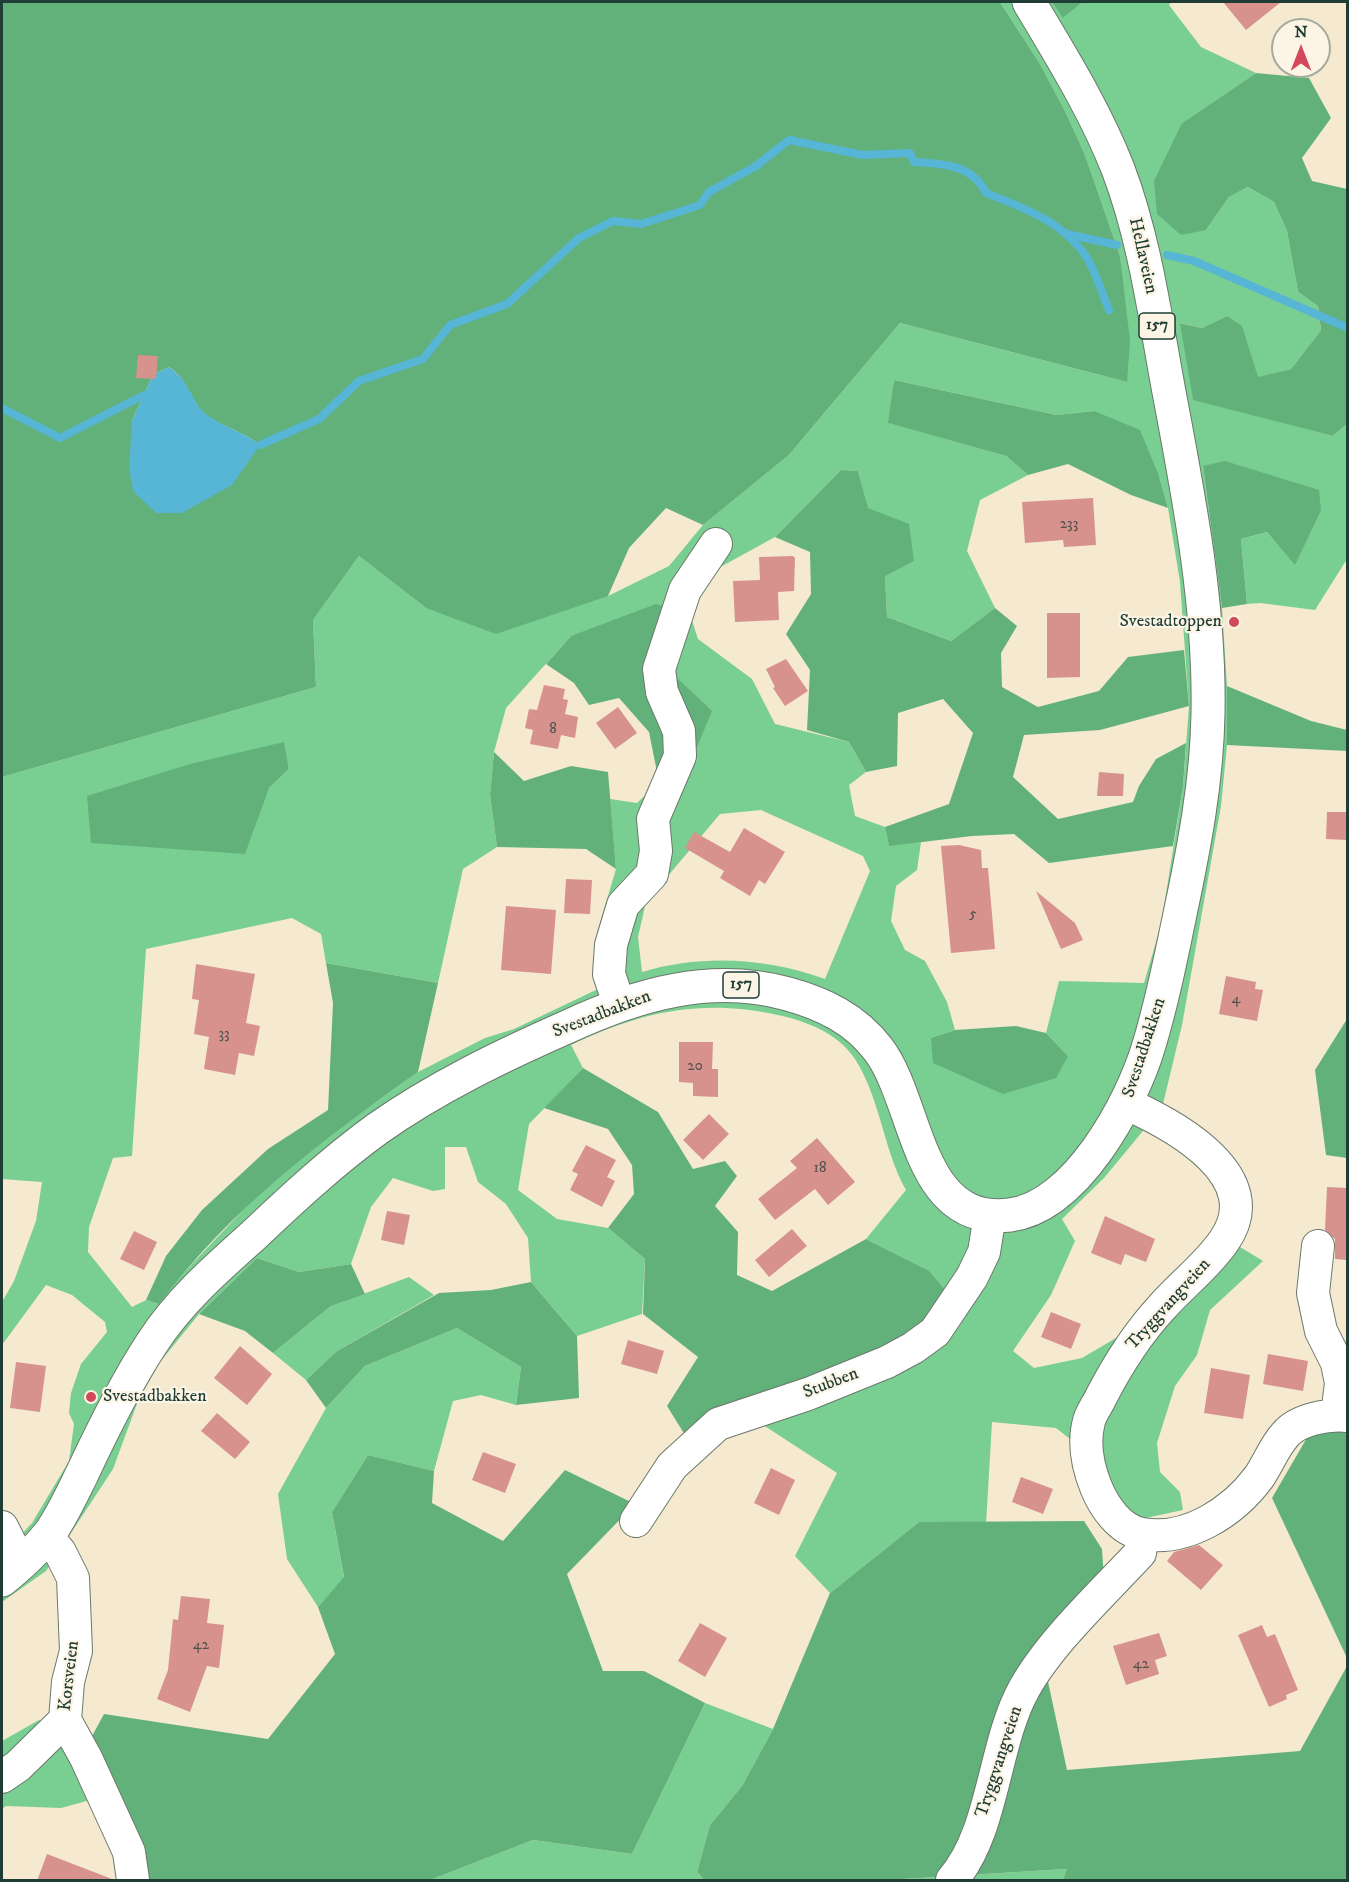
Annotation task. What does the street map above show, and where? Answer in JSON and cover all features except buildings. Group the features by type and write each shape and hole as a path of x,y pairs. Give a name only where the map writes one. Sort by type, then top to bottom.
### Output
{"main road":[{"name":"Hellaveien","path":"1029,2 1102,132 1117,167 1140,242 1188,492 1198,562 1208,674"},
{"name":"Svestadbakken","path":"11,1572 46,1537 66,1508 140,1362 174,1313 215,1270 341,1156 397,1116 425,1098 505,1056 619,1004 667,991 701,986 742,985 803,998 841,1015 859,1028 881,1052 895,1076 927,1166 940,1188 969,1208 990,1215 1012,1215 1030,1210 1047,1200 1095,1155 1127,1104 1143,1067 1157,1020 1191,861 1206,751 1208,674"}],"street":[{"path":"619,1004 609,974 611,945 623,905 652,874 656,851 653,819 680,756 679,731 662,692 659,669 685,590 716,544"},
{"name":"Tryggvangveien","path":"957,1879 973,1843 1004,1740 1024,1689 1043,1661 1140,1553 1143,1534 1129,1530 1118,1521 1099,1495 1090,1473 1086,1448 1089,1420 1122,1357 1162,1307 1202,1269 1225,1240 1234,1223 1236,1196 1232,1182 1207,1152 1158,1118 1127,1104"},
{"name":"Stubben","path":"636,1521 672,1466 717,1424 808,1394 887,1362 913,1348 935,1332 972,1277 984,1252 990,1215"},
{"path":"1143,1534 1169,1534 1222,1514 1240,1499 1260,1476 1285,1435 1293,1427 1319,1417 1342,1415 1341,1383 1337,1363 1321,1331 1313,1293 1318,1246"},
{"path":"2,1527 11,1572"},
{"name":"Korsveien","path":"46,1537 60,1552 74,1578 76,1651 68,1682 65,1720 86,1758 129,1852 133,1881"},
{"path":"2,1777 18,1766 65,1720"}],"green space":[{"path":"2,2 1000,2 1040,64 1066,113 1085,155 1120,256 1130,341 1127,382 900,323 789,455 703,525 666,508 629,548 608,596 496,634 426,608 359,556 313,620 316,687 2,777","holes":["169,367 176,373 206,415 260,445 132,421 153,375"]},
{"path":"1000,2 1052,2 1064,17 1083,2 1171,2 1169,5 1201,47 1256,73 1182,123 1206,230 1229,197 1248,187 1274,202 1287,231 1298,292 1318,306 1321,330 1291,369 1257,378 1227,316 1202,328 1181,323 1193,399 1333,436 1347,424 1347,559 1315,610 1260,603 1247,604 1241,539 1267,532 1295,564 1321,511 1203,466 1222,608 1227,686 1227,745 1221,806 1182,1025 1162,1108 1104,1178 1062,1219 1075,1241 1051,1295 1013,1351 1034,1368 1082,1358 1182,1299 1240,1247 1263,1261 1210,1310 1197,1355 1175,1386 1157,1443 1160,1472 1180,1492 1183,1510 1141,1519 1116,1498 1102,1464 1056,1428 992,1422 986,1524 919,1522 830,1593 795,1556 837,1473 737,1408 928,1270 866,1239 906,1190 892,1158 871,1091 848,1050 831,1035 789,1018 750,1010 697,1008 672,1011 622,1024 571,1045 583,1068 529,1124 518,1190 557,1219 608,1228 645,1259 642,1314 577,1336 531,1282 528,1238 506,1204 478,1182 466,1147 445,1147 445,1189 433,1191 393,1178 371,1207 351,1264 299,1272 257,1258 199,1314 160,1362 138,1401 113,1469 46,1571 2,1602 2,1555 32,1523 69,1461 74,1424 69,1413 71,1393 81,1364 107,1332 105,1322 72,1295 46,1285 2,1345 2,1302 14,1281 36,1221 42,1182 2,1179 2,777 316,687 313,620 359,556 426,608 608,596 669,566 703,525 789,455 900,323 1127,382 1120,256 1085,155 1040,64","holes":["894,380 1057,415 1094,411 1159,476 1168,508 1180,582 1189,706 1183,787 1161,925 1144,983 1059,981 1046,1033 1068,1056 931,1038 955,1030 947,1002 925,961 905,950 891,921 896,886 917,870 921,842 889,845 885,827 855,816 849,785 866,772 849,742 775,724 752,679 698,639 686,602 704,576 775,537 841,470 858,471 885,576 887,617 951,641 995,608 967,551 980,500 1028,475 1006,456 889,423","670,608 677,678 659,782 637,803 610,799 616,869 597,933 598,989 514,1029 485,1038 418,1072 327,1137 263,1189 173,1284 159,1304 146,1300 132,1307 88,1252 89,1227 113,1158 132,1156 146,949 292,918 321,934 326,963 438,983 463,869 497,847 490,795 494,752 506,708 571,636","283,742 289,769 269,788","761,810 863,856 870,871 825,979 780,967 734,961 688,963 642,972 638,937 646,902 720,814"]},
{"path":"1052,2 1083,2 1063,18"},
{"path":"1256,73 1271,74 1271,78 1309,78 1331,118 1302,158 1312,181 1347,189 1347,424 1333,436 1193,400 1180,323 1202,328 1227,316 1242,326 1258,377 1291,369 1321,330 1318,306 1298,292 1287,231 1274,202 1248,187 1229,197 1206,230 1181,235 1157,214 1154,181 1182,123"},
{"path":"894,380 1057,415 1094,411 1140,430 1159,476 1168,508 1131,495 1068,464 1028,475 1006,456 888,423"},
{"path":"1225,461 1319,490 1321,511 1295,565 1267,532 1241,539 1247,604 1222,608 1203,466"},
{"path":"841,470 858,471 868,508 909,524 914,561 885,576 887,617 951,641 995,608 1017,626 1001,653 1002,687 1038,707 1099,691 1128,657 1184,650 1189,706 1100,730 1024,735 1013,777 1058,819 1133,802 1139,786 1156,759 1186,743 1183,787 1173,846 1049,863 1014,834 972,836 889,846 885,827 949,804 973,733 943,699 898,713 897,766 866,772 849,742 807,730 810,670 786,634 811,594 810,552 775,537"},
{"path":"656,604 670,608 677,678 712,711 694,754 659,782 649,732 619,698 589,705 574,683 546,664 571,636"},
{"path":"1227,686 1311,721 1347,730 1347,751 1227,745"},
{"path":"284,742 289,769 269,788 245,854 91,843 87,796 190,764"},
{"path":"494,752 524,781 571,766 608,772 616,869 586,849 497,847 490,795"},
{"path":"326,963 438,983 418,1072 347,1123 247,1206 187,1269 159,1304 146,1300 166,1256 202,1210 268,1149 328,1110 333,1003"},
{"path":"1347,1019 1348,1158 1326,1155 1315,1070"},
{"path":"1016,1026 1046,1033 1068,1056 1056,1078 1003,1094 933,1063 931,1038 955,1030"},
{"path":"583,1068 658,1112 693,1169 725,1161 737,1176 715,1206 738,1232 737,1275 772,1291 866,1239 928,1270 946,1291 919,1326 869,1359 685,1435 667,1406 698,1357 643,1314 645,1259 608,1228 634,1194 632,1165 608,1129 544,1108"},
{"path":"257,1258 299,1272 351,1264 365,1294 331,1306 273,1353 245,1331 199,1314"},
{"path":"409,1277 434,1295 337,1351 306,1380 273,1353 331,1306"},
{"path":"531,1282 577,1336 579,1398 516,1405 521,1367 457,1328 365,1366 326,1408 306,1380 337,1351 439,1293 491,1290"},
{"path":"457,1328 521,1367 516,1405 481,1395 453,1401 434,1471 368,1455 332,1512 344,1578 318,1607 287,1559 278,1494 326,1408 365,1366"},
{"path":"1347,1429 1347,1658 1272,1498 1308,1436"},
{"path":"368,1455 434,1471 432,1503 503,1541 565,1470 635,1504 567,1574 603,1671 644,1671 705,1703 632,1854 533,1840 430,1880 144,1880 91,1738 104,1714 268,1739 335,1654 318,1607 344,1577 332,1512"},
{"path":"1084,1521 1102,1549 1105,1595 1041,1649 1067,1770 1300,1751 1347,1666 1347,1880 1063,1880 1067,1869 886,1880 704,1880 697,1872 710,1825 742,1786 773,1729 830,1593 919,1522"},
{"path":"705,1703 773,1729 742,1786 710,1825 697,1872 704,1880 430,1880 533,1840 632,1854"},
{"path":"39,1720 91,1738 112,1794 61,1808 6,1806 2,1809 2,1741"},
{"path":"1068,1869 1063,1880 886,1880"}],"water":[{"path":"169,367 182,379 207,415 260,445 232,485 182,513 156,513 133,491 129,468 132,421 153,375"}],"waterway":[{"path":"260,445 319,419 359,381 423,359 450,325 507,304 579,238 613,221 641,224 700,205 709,192 756,166 789,140 863,155 910,153 914,162 946,165 965,171 980,183 986,193 1042,218 1078,245 1087,258 1109,310"},
{"path":"1067,234 1117,245"},
{"path":"1167,255 1194,261 1348,328"},
{"path":"2,408 60,438 144,395"}],"place":[{"name":"Svestadtoppen","path":"1234,622"},
{"name":"Svestadbakken","path":"91,1397"}]}
